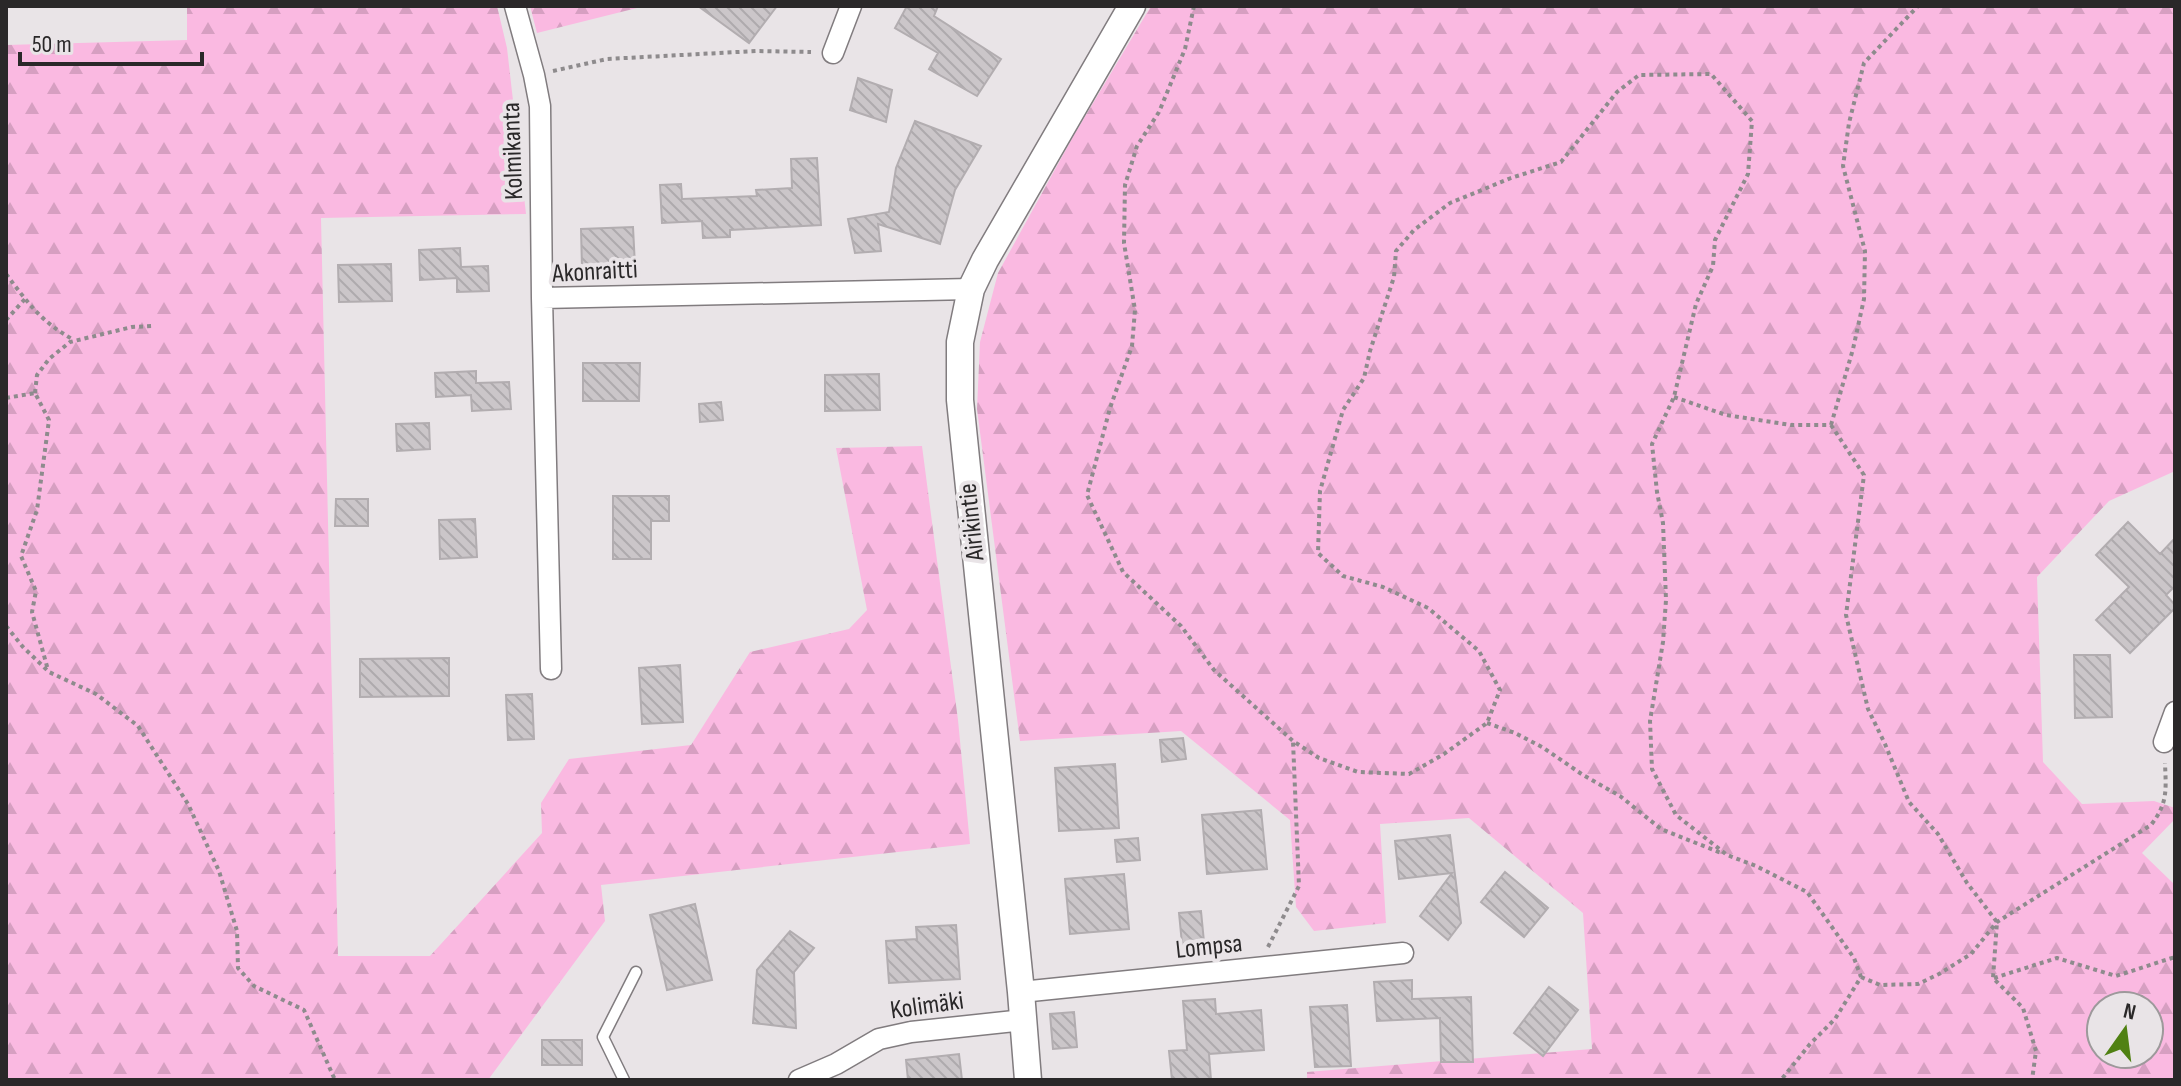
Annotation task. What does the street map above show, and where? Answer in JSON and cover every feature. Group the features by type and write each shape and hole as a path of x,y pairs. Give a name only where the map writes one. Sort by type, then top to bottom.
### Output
{"street":[{"name":"Kolmikanta","path":"515,6 540,106 542,298"},
{"path":"833,53 851,6"},
{"name":"Airikintie","path":"1028,1080 960,400 960,342 971,289 985,260 1132,6"},
{"name":"Akonraitti","path":"551,669 542,298 971,289"},
{"path":"2164,742 2175,712"},
{"name":"Lompsa","path":"1021,992 1403,953"},
{"name":"Kolimäki","path":"799,1080 836,1064 879,1039 911,1032 1024,1020"}],"lane":[{"path":"624,1080 603,1037 636,972"}],"path":[{"path":"1194,6 1185,49 1159,112 1137,146 1125,185 1124,243 1135,310 1132,346 1110,408 1087,495 1123,572 1181,626 1214,670 1293,741 1319,758 1358,772 1409,774 1444,754 1487,723 1500,690 1479,651 1428,608 1383,587 1343,576 1318,553 1320,491 1343,410 1364,378 1394,277 1396,251 1414,230 1450,203 1561,162 1617,92 1639,75 1711,74 1752,121 1748,174 1715,240 1713,266 1696,304 1674,397 1652,444 1663,523 1666,600 1663,642 1650,721 1652,769 1676,815 1727,855"},
{"path":"1918,6 1864,63 1849,123 1843,166 1865,251 1864,299 1831,425 1864,475 1846,615 1868,709 1909,802 1938,834 1967,883 1997,922 1993,978 2023,1008 2036,1051 2032,1080"},
{"path":"534,75 607,59 756,51 833,53"},
{"path":"6,274 38,315 54,329 76,341"},
{"path":"6,320 25,299"},
{"path":"49,672 32,612 36,591 21,556 37,510 49,420 35,393 37,375 49,359 70,342 132,327 152,326"},
{"path":"6,398 35,393"},
{"path":"1674,397 1726,415 1791,425 1831,425"},
{"path":"6,626 49,672 96,694 138,726 188,804 219,871 237,931 238,968 254,986 304,1010 335,1080"},
{"path":"1487,723 1542,747 1620,796 1661,829 1756,866 1807,892 1854,958 1861,977 1880,985 1918,984 1939,974 1971,954 1997,922 2151,825 2160,814 2167,796 2164,742"},
{"path":"1257,968 1299,886 1293,741"},
{"path":"1993,978 2057,958 2116,976 2175,957"},
{"path":"1781,1080 1835,1019 1861,977"}],"green space":[{"path":"187,6 497,6 507,48 526,214 321,218 338,956 430,956 542,833 541,803 569,759 691,745 750,652 849,629 867,610 836,448 922,446 958,720 970,844 601,885 605,921 488,1080 6,1080 6,45 187,40"},
{"path":"530,6 641,6 641,7 537,33"},
{"path":"1151,6 2175,6 2175,471 2109,501 2037,577 2043,762 2082,804 2154,801 2175,808 2175,819 2142,853 2175,885 2175,1080 1307,1080 1307,1072 1592,1049 1583,913 1469,818 1380,824 1386,923 1314,931 1296,907 1290,820 1181,731 1020,741 977,409 980,342 998,273 1074,135"}],"building":[{"path":"698,6 777,6 749,43"},
{"path":"907,6 938,6 934,16 1001,59 977,96 929,69 938,53 895,28"},
{"path":"858,78 892,90 886,122 850,110"},
{"path":"915,121 981,146 955,190 940,244 878,224 881,251 855,253 848,219 889,212 896,168"},
{"path":"817,158 821,225 730,230 730,237 703,238 702,221 662,223 660,185 681,184 682,199 757,196 756,190 792,188 791,159"},
{"path":"633,227 635,266 582,268 581,229"},
{"path":"460,248 461,267 488,266 489,291 457,292 457,278 420,280 419,250"},
{"path":"391,264 392,301 339,302 338,265"},
{"path":"583,363 640,363 639,401 583,401"},
{"path":"476,371 476,383 509,382 511,409 472,411 471,395 436,397 435,373"},
{"path":"879,374 880,410 825,411 825,375"},
{"path":"721,402 723,420 700,422 699,404"},
{"path":"429,423 430,449 397,451 396,424"},
{"path":"613,496 669,496 669,521 651,521 651,559 613,559"},
{"path":"336,499 368,499 368,526 335,526"},
{"path":"475,519 477,557 440,559 439,520"},
{"path":"2128,522 2160,554 2175,538 2175,586 2166,595 2175,608 2130,653 2096,620 2129,587 2096,555"},
{"path":"2074,655 2110,655 2112,717 2075,718"},
{"path":"449,658 449,696 360,697 360,659"},
{"path":"680,665 683,722 642,724 639,668"},
{"path":"532,694 534,739 508,740 506,695"},
{"path":"1183,738 1186,759 1162,762 1160,740"},
{"path":"1115,764 1119,828 1059,831 1055,768"},
{"path":"1261,810 1267,869 1207,874 1202,815"},
{"path":"1450,835 1461,923 1448,940 1420,916 1452,873 1399,879 1395,841"},
{"path":"1138,838 1140,860 1117,862 1115,840"},
{"path":"1505,872 1548,908 1524,937 1481,902"},
{"path":"1124,874 1129,929 1070,934 1065,879"},
{"path":"695,904 712,980 667,990 650,915"},
{"path":"1201,911 1204,942 1182,944 1179,913"},
{"path":"956,925 960,979 889,983 886,941 917,939 916,927"},
{"path":"790,931 814,948 794,972 796,1028 753,1023 757,970"},
{"path":"1412,980 1412,999 1471,997 1473,1062 1441,1062 1440,1018 1377,1021 1374,982"},
{"path":"1549,987 1578,1010 1543,1056 1514,1033"},
{"path":"1215,999 1216,1014 1261,1010 1264,1050 1209,1054 1211,1080 1172,1080 1169,1051 1187,1050 1183,1001"},
{"path":"1347,1005 1351,1066 1315,1067 1310,1007"},
{"path":"1074,1012 1077,1047 1053,1049 1050,1014"},
{"path":"542,1040 582,1040 582,1065 542,1065"},
{"path":"959,1054 962,1080 908,1080 906,1060"}]}
